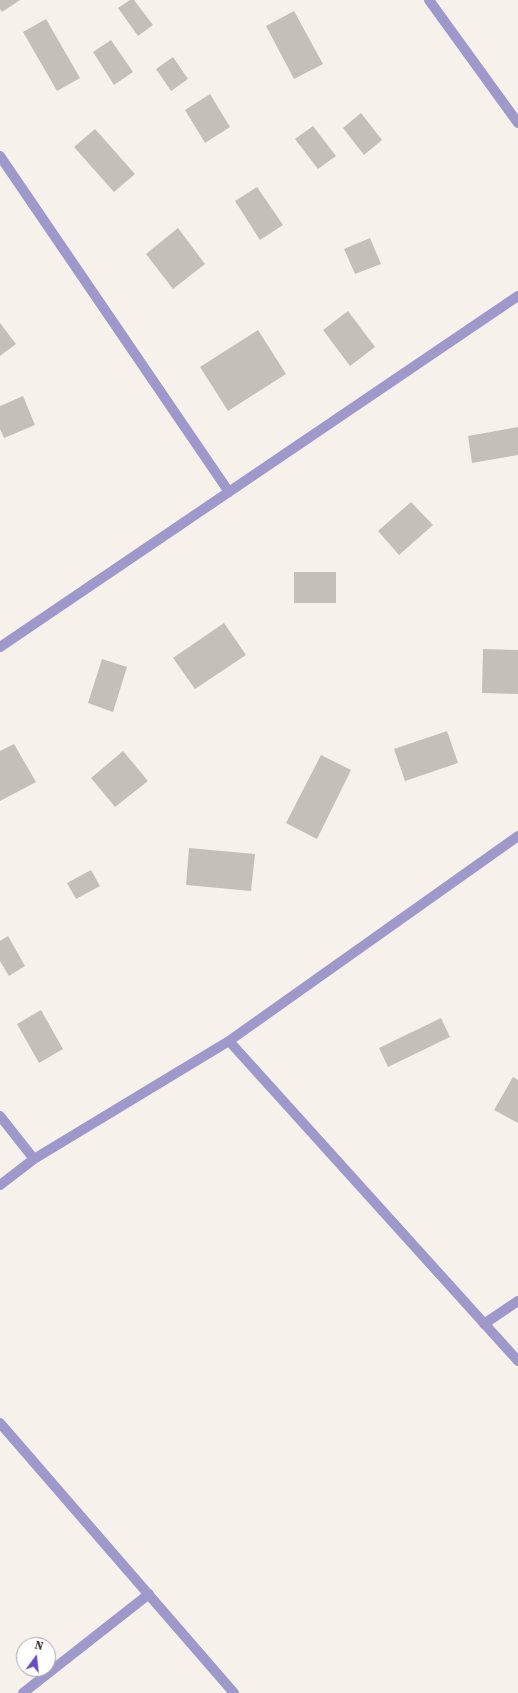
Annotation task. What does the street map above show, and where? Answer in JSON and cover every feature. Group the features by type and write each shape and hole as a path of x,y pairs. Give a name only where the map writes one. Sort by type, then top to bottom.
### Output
{"street":[{"path":"429,0 518,123"},
{"path":"0,156 229,492"},
{"path":"0,647 518,296"},
{"path":"0,1185 34,1160 229,1041 518,836"},
{"path":"229,1041 518,1361"},
{"path":"0,1116 34,1160"},
{"path":"484,1324 518,1301"},
{"path":"0,1424 234,1693"},
{"path":"22,1693 149,1594"}],"building":[{"path":"0,0 20,0 2,12 0,9"},
{"path":"130,0 134,0 153,25 138,36 118,8"},
{"path":"294,11 323,64 294,79 266,26"},
{"path":"46,19 80,78 57,91 23,32"},
{"path":"111,40 133,72 114,85 93,52"},
{"path":"173,57 188,79 171,91 156,69"},
{"path":"210,94 230,127 205,143 185,110"},
{"path":"361,113 382,140 364,155 343,128"},
{"path":"313,126 336,156 318,169 295,139"},
{"path":"95,129 135,174 114,192 74,147"},
{"path":"257,187 283,225 260,240 235,201"},
{"path":"178,228 205,264 173,289 146,254"},
{"path":"370,238 381,264 355,274 344,249"},
{"path":"348,311 375,347 350,366 323,330"},
{"path":"0,323 16,344 0,356"},
{"path":"258,330 286,374 228,411 200,367"},
{"path":"23,396 35,425 4,438 0,429 0,406"},
{"path":"518,427 518,455 472,463 468,436"},
{"path":"411,502 433,525 399,555 378,531"},
{"path":"294,572 336,572 336,603 294,603"},
{"path":"224,623 246,655 195,689 173,658"},
{"path":"483,649 518,650 518,694 482,693"},
{"path":"102,659 127,667 113,712 88,703"},
{"path":"447,731 458,763 405,781 394,749"},
{"path":"14,744 36,782 0,801 0,751"},
{"path":"123,751 148,781 115,807 91,778"},
{"path":"321,755 351,770 317,839 286,823"},
{"path":"189,848 255,854 251,891 186,885"},
{"path":"91,870 100,886 76,899 67,883"},
{"path":"8,936 25,966 9,976 0,961 0,941"},
{"path":"41,1010 63,1049 39,1063 17,1024"},
{"path":"441,1018 450,1037 388,1067 379,1048"},
{"path":"513,1077 518,1080 518,1123 494,1110"}]}
